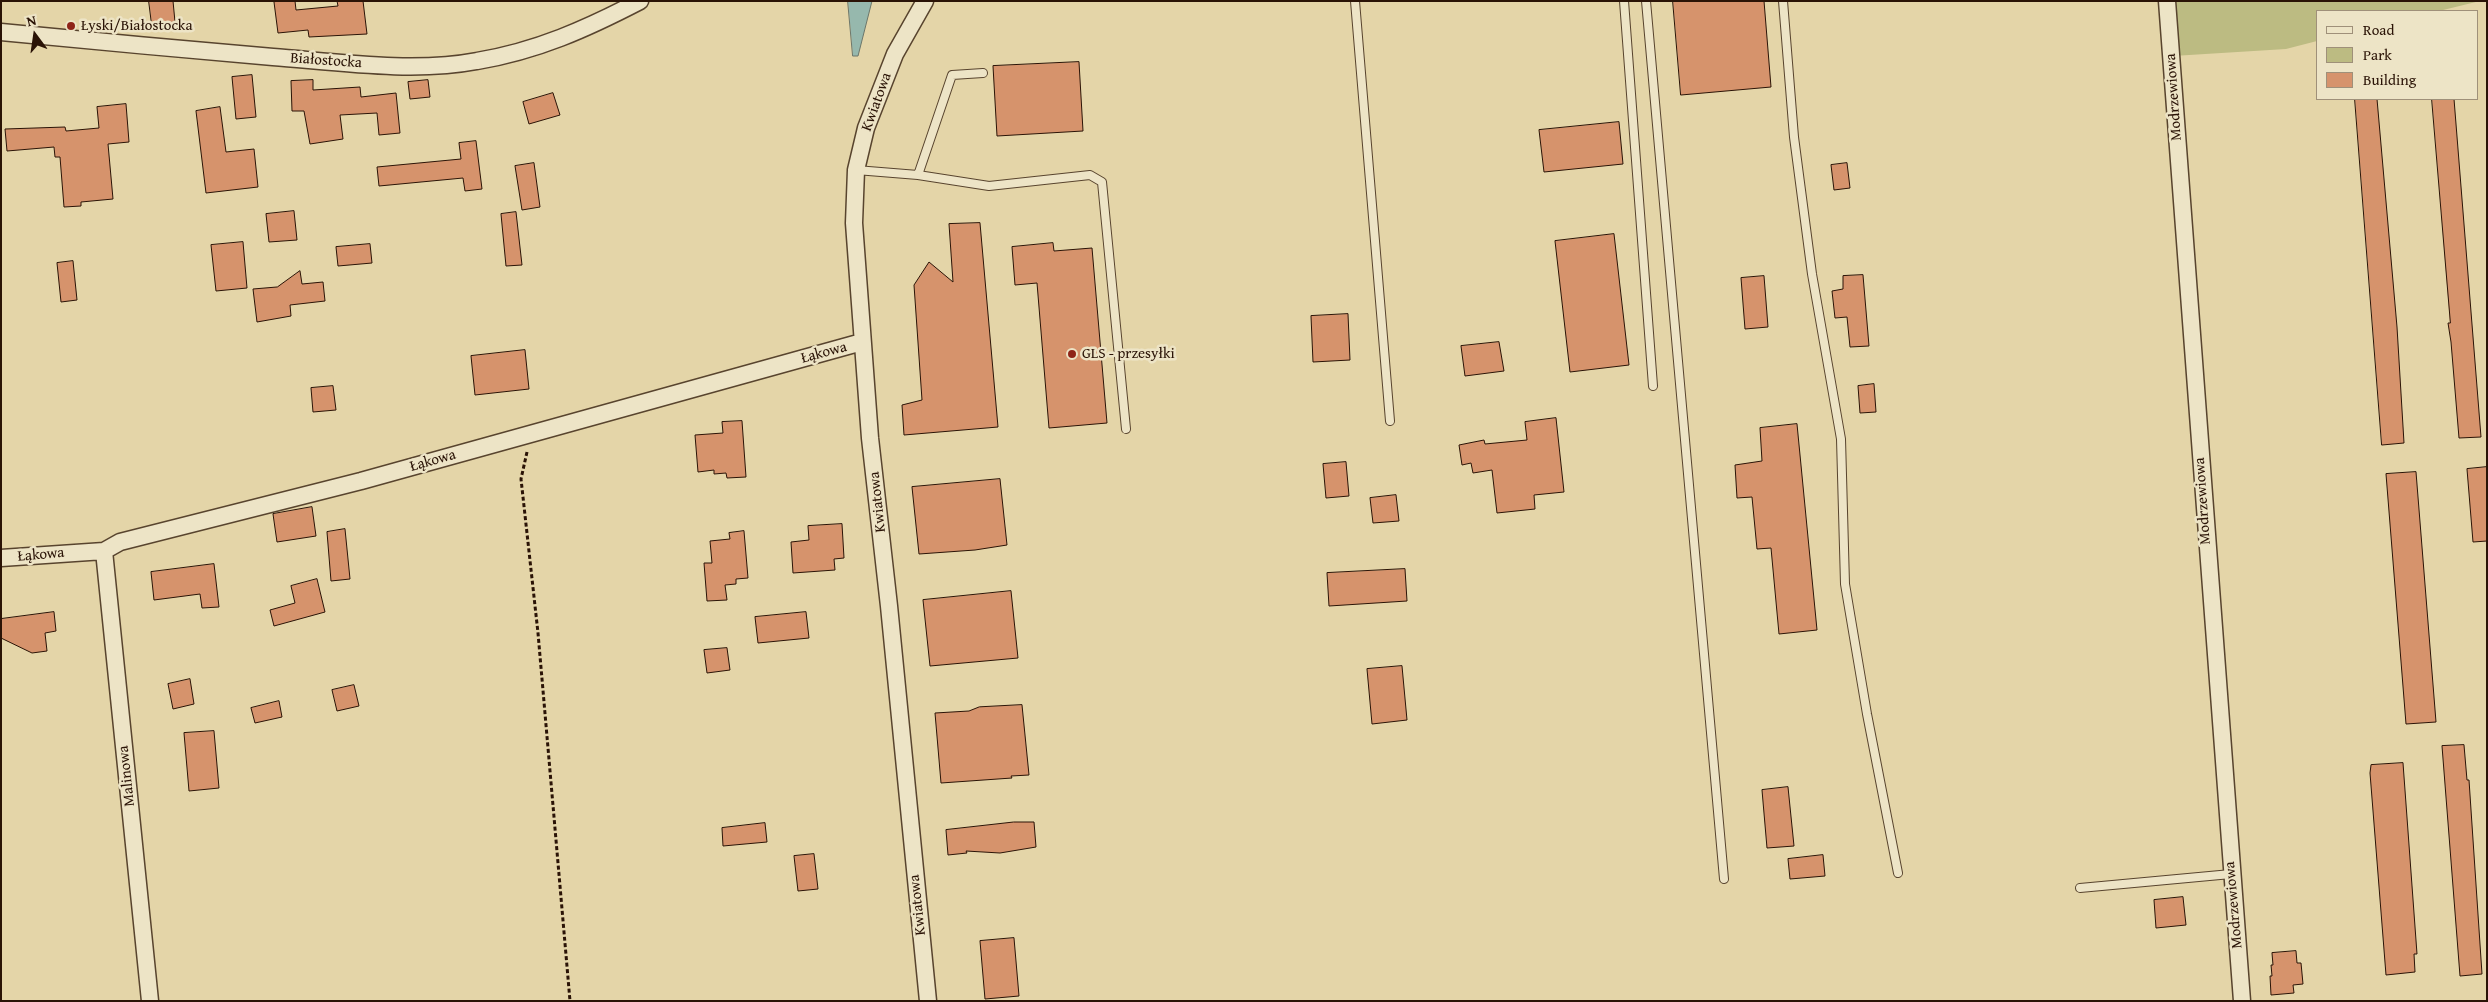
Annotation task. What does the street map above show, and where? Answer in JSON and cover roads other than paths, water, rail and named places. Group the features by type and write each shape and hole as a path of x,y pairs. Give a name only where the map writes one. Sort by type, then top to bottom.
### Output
{"street":[{"name":"Białostocka","path":"1,32 318,61 432,67 476,62 524,52 582,30 640,1"},
{"name":"Kwiatowa","path":"928,1001 889,606 870,438 854,223 856,170 866,128 879,90 895,54 921,8 931,1"},
{"name":"Modrzewiowa","path":"2167,1 2242,1001"},
{"name":"Łąkowa","path":"1,558 104,551 120,542 361,481 862,342"},
{"name":"Malinowa","path":"104,551 150,1001"}],"lane":[{"path":"1355,1 1390,421"},
{"path":"1624,1 1653,386"},
{"path":"1646,1 1724,879"},
{"path":"1783,1 1794,137 1810,265 1840,439 1845,584 1867,714 1898,873"},
{"path":"918,175 952,75 983,73"},
{"path":"856,170 918,175 989,186 1090,175 1102,182 1126,429"},
{"path":"2080,888 2231,874"}],"water":[{"path":"848,1 872,1 858,56 853,56"}],"place":[{"name":"Łyski/Białostocka","path":"71,26"},
{"name":"GLS - przesyłki","path":"1072,354"}]}
